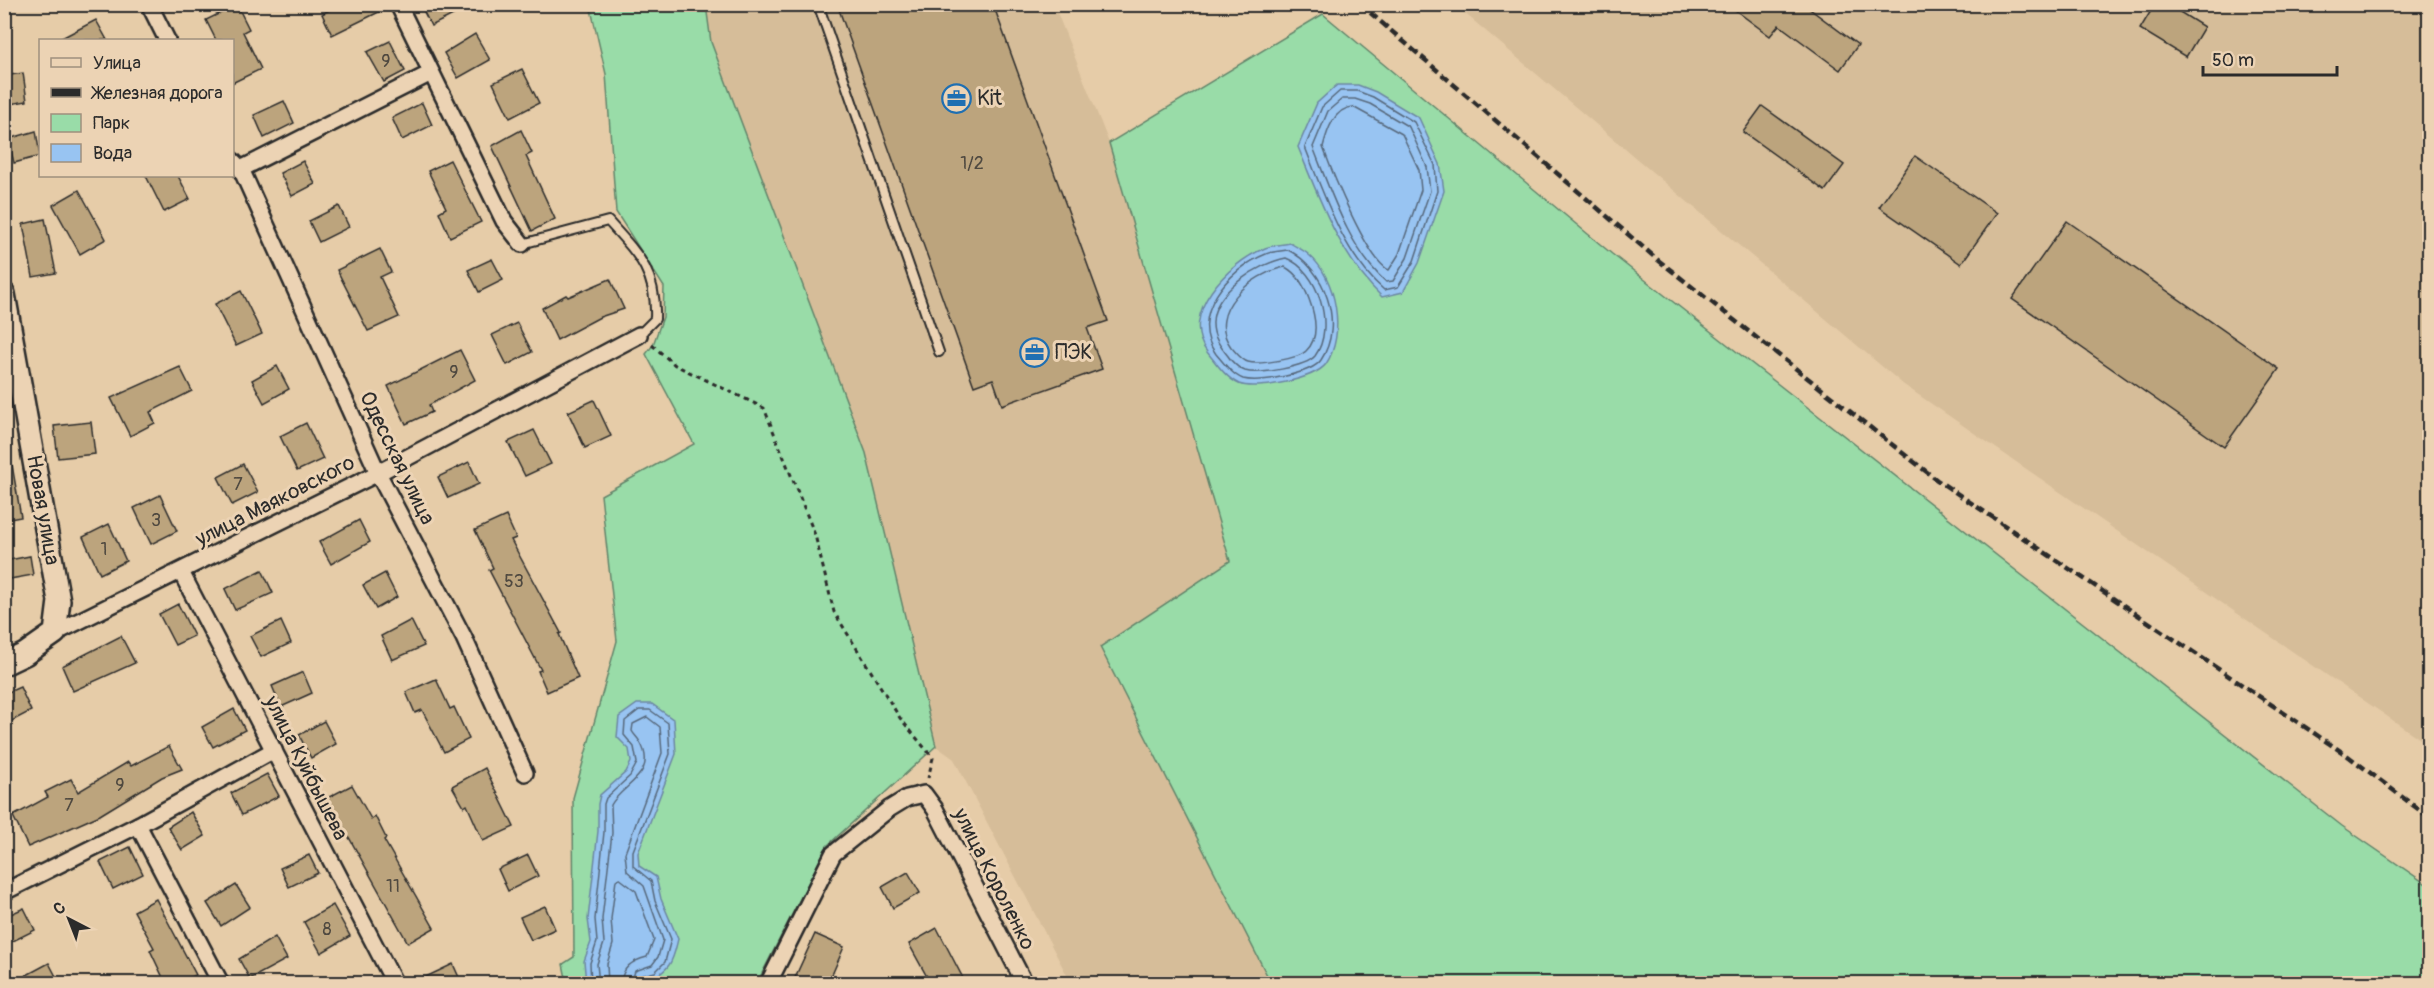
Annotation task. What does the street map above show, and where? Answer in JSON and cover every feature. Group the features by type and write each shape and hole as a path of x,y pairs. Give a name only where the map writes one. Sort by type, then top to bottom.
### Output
{"main road":[{"name":"Новая улица","path":"4,294 59,601 55,633"},
{"path":"4,664 40,645 55,633"}],"street":[{"path":"149,4 166,39"},
{"path":"398,4 504,220 522,244"},
{"path":"237,164 431,73"},
{"name":"Одесская улица","path":"237,164 378,473 464,638 525,773"},
{"name":"улица Маяковского","path":"55,633 378,473 639,335"},
{"name":"улица Куйбышева","path":"181,572 395,984"},
{"path":"4,892 138,825 274,750"},
{"path":"768,984 833,854 889,809 908,798 924,794"},
{"name":"улица Короленко","path":"924,794 935,809 1025,984"},
{"path":"138,825 221,984"}],"lane":[{"path":"818,4 939,351"},
{"path":"522,244 608,220 638,254 656,293 655,319 639,335"}],"path":[{"path":"639,335 675,365 764,408 815,535 834,612 900,718 933,758 924,794"}],"shaded area":[{"path":"2420,4 2429,10 2429,745 1904,385 1455,5"},
{"path":"706,5 1054,5 1109,143 1231,562 1100,647 1271,983 1071,983 954,759 936,746 866,453 710,42"}],"green space":[{"path":"590,5 706,5 711,42 866,453 936,746 827,846 757,983 567,983 563,964 574,957 573,798 617,641 601,495 694,444 646,354 653,345 663,317 664,287 616,212 606,74"},
{"path":"1323,14 1612,254 2342,826 2429,886 2429,983 1271,983 1100,647 1230,561 1109,143"}],"water":[{"path":"1337,85 1358,85 1376,92 1419,118 1440,164 1444,191 1419,263 1403,292 1382,297 1354,264 1332,227 1298,147 1317,103"},
{"path":"1290,243 1307,253 1319,265 1332,292 1337,323 1332,352 1326,364 1320,369 1298,379 1271,385 1239,384 1230,378 1207,352 1200,337 1199,322 1203,306 1211,292 1236,266 1266,248"},
{"path":"637,704 652,704 674,720 676,754 638,853 639,866 656,877 661,899 678,939 669,965 653,978 631,983 586,983 584,961 591,942 588,919 598,831 598,804 600,795 626,772 631,762 629,749 617,737 619,717"}],"building":[{"path":"340,4 388,4 389,7 332,35 322,14"},
{"path":"420,4 475,4 431,26"},
{"path":"837,4 993,4 1108,321 1087,328 1102,369 1002,405 993,379 974,386"},
{"path":"1727,4 1803,4 1858,45 1840,70 1779,25 1770,36"},
{"path":"2155,4 2167,4 2204,27 2186,57 2140,29"},
{"path":"237,5 249,29 243,32 261,69 234,82 234,39 216,39 206,20"},
{"path":"96,20 106,39 60,39"},
{"path":"475,34 490,60 458,78 444,53"},
{"path":"390,41 405,71 384,82 367,52"},
{"path":"522,69 539,103 510,118 493,83"},
{"path":"23,73 27,101 4,105 4,76"},
{"path":"284,101 294,123 264,138 254,115"},
{"path":"422,103 432,125 402,140 392,118"},
{"path":"1762,106 1844,165 1825,191 1743,132"},
{"path":"521,130 532,153 526,156 555,219 532,231 492,146"},
{"path":"36,131 39,156 14,163 8,139"},
{"path":"1915,156 1997,213 1961,264 1879,207"},
{"path":"450,160 481,222 450,237 439,212 446,208 428,171"},
{"path":"303,161 315,184 292,196 280,173"},
{"path":"146,177 179,177 190,199 164,212"},
{"path":"79,190 106,239 80,254 53,205"},
{"path":"339,206 349,227 319,242 309,221"},
{"path":"45,219 56,273 33,277 23,224"},
{"path":"2067,221 2279,369 2224,447 2012,299"},
{"path":"380,249 391,272 380,277 399,317 368,331 337,270"},
{"path":"492,259 503,280 479,292 468,270"},
{"path":"610,279 624,309 600,317 557,340 542,308 566,295 568,297"},
{"path":"241,291 262,334 236,346 215,304"},
{"path":"517,323 532,352 507,365 492,335"},
{"path":"460,350 475,380 429,405 432,412 406,424 388,386"},
{"path":"277,366 289,389 264,403 252,380"},
{"path":"180,367 192,391 150,412 155,423 130,436 111,398"},
{"path":"594,400 611,436 585,448 568,412"},
{"path":"91,422 95,454 58,458 54,426"},
{"path":"306,423 323,459 297,471 280,436"},
{"path":"534,430 551,464 525,476 508,442"},
{"path":"469,462 479,484 448,498 438,477"},
{"path":"243,464 258,492 232,505 218,477"},
{"path":"12,465 21,517 4,520 4,466"},
{"path":"160,495 177,531 151,544 134,508"},
{"path":"506,516 516,538 511,540 561,633 559,634 578,678 547,692 538,671 541,670 489,570 493,568 475,530"},
{"path":"359,520 370,542 331,564 319,542"},
{"path":"109,524 126,561 100,574 83,537"},
{"path":"30,556 33,575 4,580 4,561"},
{"path":"262,570 273,593 235,610 225,589"},
{"path":"385,573 397,597 376,609 363,585"},
{"path":"178,604 194,636 175,645 159,614"},
{"path":"411,620 424,646 392,660 381,636"},
{"path":"281,621 291,643 261,657 250,636"},
{"path":"121,636 135,663 73,691 62,666"},
{"path":"303,672 312,693 281,707 272,686"},
{"path":"436,679 450,709 454,707 469,739 444,752 422,710 415,713 406,692"},
{"path":"20,687 31,711 4,725 4,694"},
{"path":"234,709 245,730 213,747 202,727"},
{"path":"324,721 336,744 311,758 299,735"},
{"path":"169,746 182,769 162,777 100,815 28,847 13,816 48,797 45,792 71,779 78,792 128,762 131,766"},
{"path":"485,768 514,827 483,841 467,805 464,807 452,786"},
{"path":"267,774 279,796 242,815 231,793"},
{"path":"352,785 371,819 375,816 386,838 384,840 434,928 408,943 327,798"},
{"path":"191,812 205,836 182,850 168,827"},
{"path":"130,847 143,874 113,889 100,862"},
{"path":"309,855 318,873 289,887 280,868"},
{"path":"528,855 538,876 508,891 498,869"},
{"path":"908,872 920,893 893,908 882,887"},
{"path":"236,885 250,907 221,926 207,903"},
{"path":"156,899 196,975 177,984 166,984 150,950 154,948 134,911"},
{"path":"333,905 350,936 321,953 304,922"},
{"path":"545,906 555,929 531,940 520,917"},
{"path":"24,908 35,930 9,943 4,934 4,917"},
{"path":"937,928 966,984 931,984 909,944"},
{"path":"815,934 844,947 828,984 792,984"},
{"path":"275,937 287,959 250,979 239,959"},
{"path":"49,963 60,984 10,984"},
{"path":"453,964 462,984 411,984"}],"railway":[{"path":"1360,4 1658,260 1937,480 2348,756 2430,818"}],"place":[{"name":"Kit","path":"956,98"},
{"name":"ПЭК","path":"1034,352"}]}
